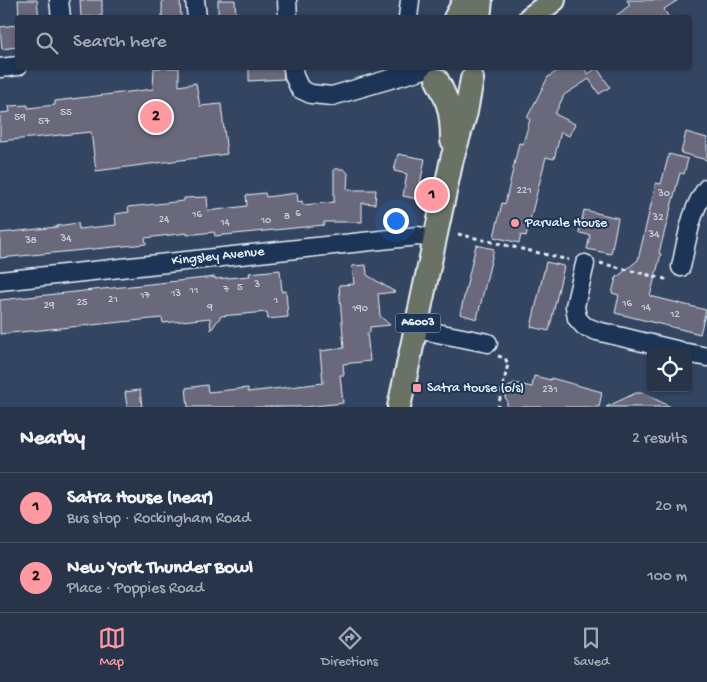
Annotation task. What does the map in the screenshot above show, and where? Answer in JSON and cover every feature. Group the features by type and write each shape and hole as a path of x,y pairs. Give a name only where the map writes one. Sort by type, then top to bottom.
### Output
{"main road":[{"path":"457,15 465,0"},
{"path":"480,15 481,0"},
{"path":"527,15 542,8"},
{"path":"431,72 445,85 454,86 464,84 474,73"},
{"name":"A6003","path":"431,72 447,99 450,110 452,159"},
{"name":"A6003","path":"399,407 452,159 466,112 474,73"}],"street":[{"path":"60,0 61,15"},
{"path":"196,0 196,15"},
{"path":"287,0 288,15"},
{"path":"408,15 410,0"},
{"path":"0,68 15,66"},
{"path":"293,70 300,89 311,94 332,96 431,72"},
{"path":"681,267 694,213 700,197 707,188"},
{"name":"Kingsley Avenue","path":"0,281 418,236 435,239"},
{"path":"584,264 575,306 577,318 584,326 597,331 663,347"},
{"path":"417,329 493,350"},
{"path":"692,354 707,357"}],"path":[{"path":"493,350 504,358 508,364 498,407"}],"building":[{"path":"18,0 37,0 39,15 19,15"},
{"path":"80,0 102,0 102,15 81,15"},
{"path":"162,0 180,0 181,15 162,15"},
{"path":"218,0 235,0 236,15 218,15"},
{"path":"627,0 678,0 664,9 667,15 617,15 630,5"},
{"path":"15,25 15,47 2,49 0,27"},
{"path":"154,70 179,70 179,86 196,83 200,106 221,104 227,154 96,171 91,132 0,141 0,113 10,112 9,106 28,105 28,108 55,105 55,101 153,89"},
{"path":"249,70 283,70 284,79 249,81"},
{"path":"559,70 585,70 588,74 594,70 598,70 610,87 599,94 589,79 564,95 555,114 575,124 569,136 561,132 554,159 546,157 526,236 521,235 519,243 494,237 502,203 505,204 519,143 523,144 530,119 527,118 548,77"},
{"path":"686,132 707,138 707,160 681,153"},
{"path":"398,154 425,159 417,199 403,196 407,174 394,171"},
{"path":"669,154 688,159 684,174 680,173 650,296 706,310 700,334 615,313 619,295 612,293 616,278 638,260 656,183 661,184"},
{"path":"334,169 344,169 348,173 347,190 376,190 375,204 362,203 362,222 324,222 324,225 215,236 214,232 187,235 187,233 145,238 146,244 0,258 0,233 78,223 79,229 116,225 115,214 129,212 128,207 184,201 184,198 207,197 208,211 247,206 246,195 265,193 266,197 297,193 298,202 302,201 303,205 334,202"},
{"path":"584,210 618,218 611,254 587,249 590,235 579,233"},
{"path":"476,245 494,249 477,319 460,314"},
{"path":"546,262 564,266 549,331 531,327"},
{"path":"366,265 367,275 395,292 378,294 380,316 390,325 370,327 370,333 367,333 370,361 343,364 344,375 340,375 343,403 305,407 188,407 186,388 207,385 208,392 248,388 248,392 323,383 320,351 344,348 339,285 354,284 352,266"},
{"path":"280,270 282,292 286,291 288,317 268,319 267,312 221,316 211,330 210,318 163,323 162,318 0,334 0,300 215,277 215,279 250,276 249,273"},
{"path":"534,376 551,380 551,378 602,392 599,407 507,407 507,400 505,398 507,388 514,383 532,387"},
{"path":"140,390 142,407 127,407 125,392"},
{"path":"636,393 643,393 671,407 606,407"}],"place":[{"name":"New York Thunder Bowl","path":"156,117"},
{"name":"Satra House (near)","path":"432,195"},
{"name":"Parvale House","path":"515,223"},
{"name":"Satra House (o/s)","path":"417,388"}]}
